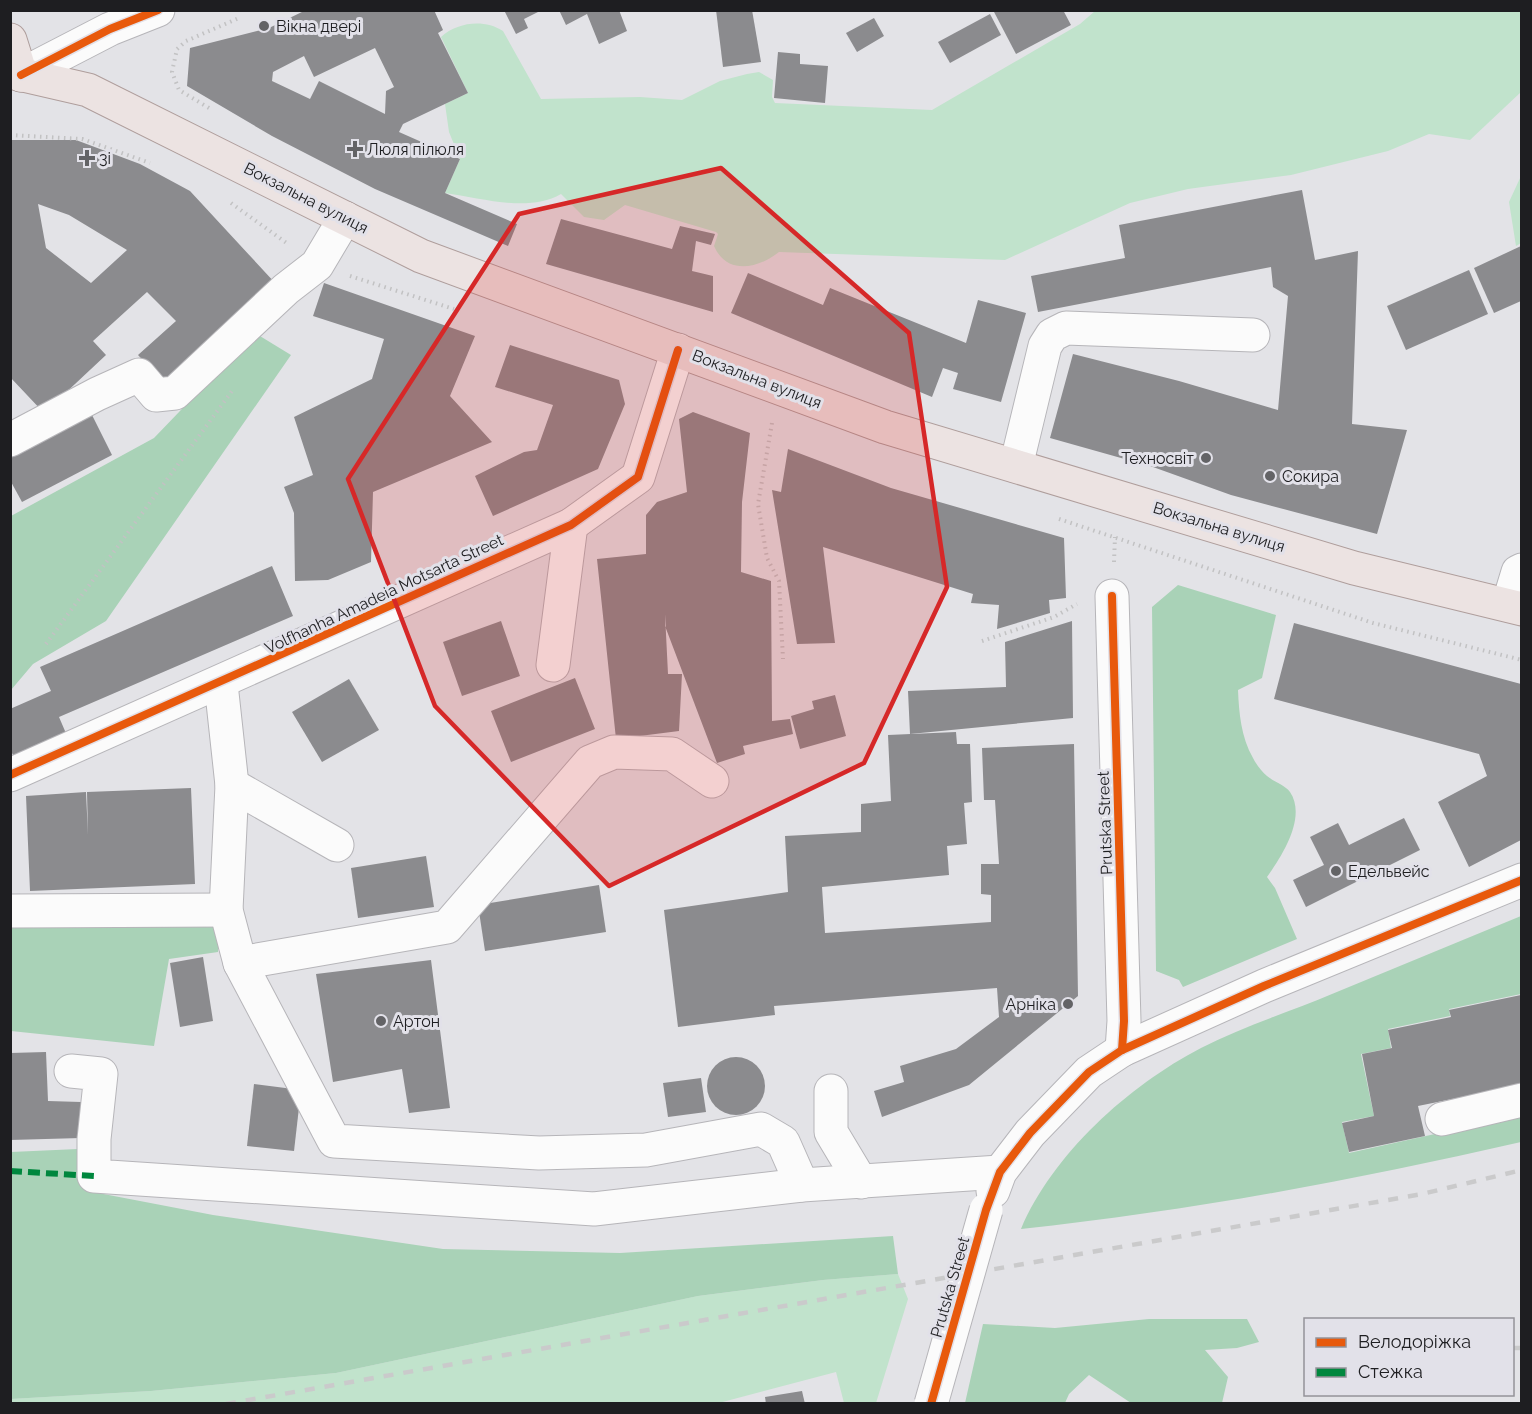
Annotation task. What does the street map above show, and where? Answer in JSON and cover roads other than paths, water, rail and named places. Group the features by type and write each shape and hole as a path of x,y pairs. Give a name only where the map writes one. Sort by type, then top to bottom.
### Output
{"main road":[{"path":"10,40 16,74"},
{"name":"Вокзальна вулиця","path":"16,74 88,90 421,256 885,427 1354,568 1515,607"}],"street":[{"path":"16,74 110,29 158,10"},
{"path":"10,440 97,394 139,375 156,395 175,393 286,289 317,265 345,218"},
{"path":"1016,466 1045,346 1052,335 1066,328 1253,335"},
{"name":"Volfhanha Amadeia Motsarta Street","path":"10,775 221,684 571,525 638,477 678,350"},
{"path":"553,665 571,525"},
{"path":"1515,607 1518,572 1521,570"},
{"name":"Prutska Street","path":"1112,595 1124,1021 1122,1050"},
{"path":"221,684 232,785 226,910 240,963 334,1140 563,1152 646,1150 761,1129 783,1142 802,1185"},
{"path":"240,963 447,927 590,762 614,752 672,754 712,781"},
{"path":"232,785 337,845"},
{"name":"Prutska Street","path":"931,1404 986,1210 1000,1172 1030,1133 1089,1072 1122,1050 1264,986 1521,880"},
{"path":"10,911 226,910"},
{"path":"71,1071 101,1074 94,1139 94,1176 594,1209 802,1185 1000,1172"},
{"path":"831,1091 831,1132 861,1182"},
{"path":"1442,1119 1521,1100"}],"railway":[{"path":"226,1404 1422,1194 1522,1170"},
{"path":"1514,1348 1522,1348"}],"place":[{"name":"Вікна двері","path":"264,26"},
{"name":"Люля пілюля","path":"355,149"},
{"name":"3i","path":"87,158"},
{"name":"Техносвіт","path":"1206,458"},
{"name":"Сокира","path":"1270,476"},
{"name":"Едельвейс","path":"1336,871"},
{"name":"Арніка","path":"1068,1004"},
{"name":"Артон","path":"381,1021"}]}
